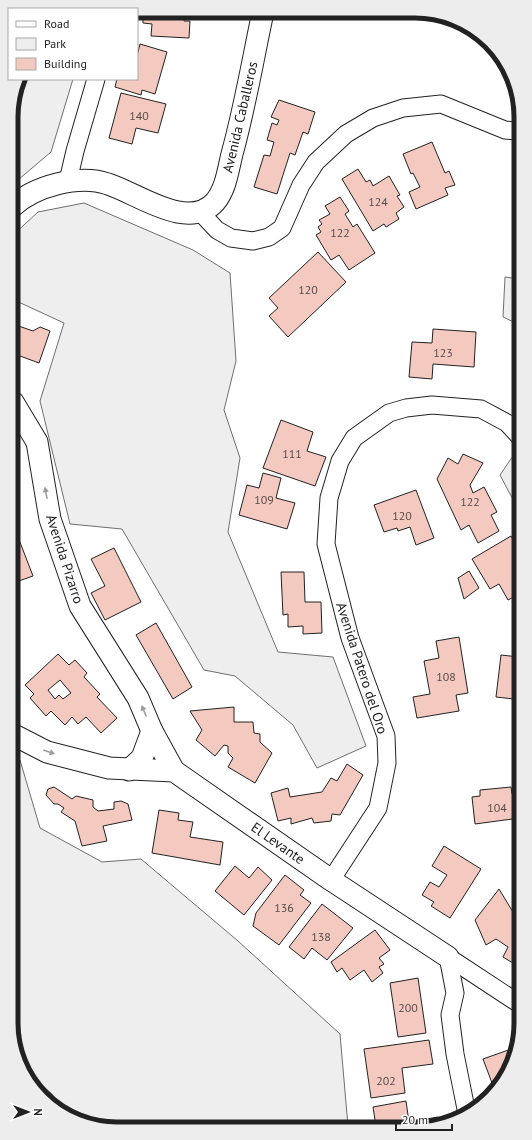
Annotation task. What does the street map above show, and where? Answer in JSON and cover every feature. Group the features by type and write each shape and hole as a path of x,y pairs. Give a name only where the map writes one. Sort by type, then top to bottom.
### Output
{"street":[{"name":"Avenida Caballeros","path":"200,212 214,202 225,184 236,141 262,18"},
{"path":"68,181 96,80"},
{"path":"18,204 42,190 68,181 92,181 108,184 160,207 187,214 200,212 217,230 231,238 253,241 269,237 282,228 301,184 316,162 346,134 373,118 403,108 440,104 505,130 514,131"},
{"name":"Avenida Patero del Oro","path":"331,880 378,808 387,763 386,736 350,638 326,544 329,498 340,461 354,438 389,414 406,408 432,405 481,409 507,423 514,431"},
{"name":"Avenida Pizarro","path":"18,410 37,442 50,519 80,606 138,698 152,731 174,771"},
{"path":"129,770 142,758 152,731"},
{"path":"18,737 47,752 109,768 174,771"},
{"name":"El Levante","path":"174,771 331,880 514,1001"},
{"path":"448,957 455,993 450,1015 455,1054 466,1108"}],"green space":[{"path":"26,80 73,80 51,152 18,180 18,111 21,92"},
{"path":"84,203 193,250 230,273 236,361 224,410 240,458 228,532 278,652 333,657 366,746 317,768 293,725 235,676 204,670 122,529 70,524 40,401 64,323 18,302 18,230 38,212"},
{"path":"505,277 514,278 514,322 503,317"},
{"path":"514,454 514,502 500,475"},
{"path":"18,759 20,760 40,828 102,862 141,859 238,941 340,1034 348,1122 111,1122 92,1119 68,1109 58,1102 51,1093 37,1082 31,1072 21,1048 19,1036"}],"building":[{"path":"143,18 184,18 184,21 190,21 189,38 151,36 152,24 143,23"},
{"path":"140,44 167,52 155,94 142,90 141,95 115,87 117,80 138,80 138,52"},
{"path":"121,93 166,104 158,133 136,128 132,144 109,138"},
{"path":"279,100 315,112 308,134 303,132 295,155 290,153 277,194 254,187 264,155 270,156 274,142 267,140 272,123 277,125 279,120 271,117"},
{"path":"432,142 445,173 449,171 455,185 445,188 448,195 416,209 409,192 420,187 413,173 411,174 403,154"},
{"path":"358,169 366,182 370,180 373,186 389,176 400,195 397,196 404,207 396,213 399,219 386,227 384,224 373,231 342,179"},
{"path":"340,197 349,211 345,214 353,227 357,224 375,253 349,270 339,255 331,260 316,235 321,232 318,227 322,224 319,220 330,214 325,206"},
{"path":"318,252 346,282 288,337 269,316 278,308 269,298"},
{"path":"18,326 33,331 40,327 50,331 39,363 20,356 18,362"},
{"path":"433,329 476,332 474,367 433,364 432,379 409,377 412,342 432,343"},
{"path":"281,420 313,432 307,451 326,457 315,486 263,468"},
{"path":"463,454 483,463 470,485 473,493 484,487 497,512 491,515 499,531 478,543 469,525 461,530 437,479 448,458 458,464"},
{"path":"263,473 281,478 276,498 295,503 287,529 239,515 247,485 259,488"},
{"path":"416,490 434,538 416,545 410,527 398,531 397,528 384,532 374,505"},
{"path":"511,536 514,541 514,597 508,600 499,584 490,589 472,559"},
{"path":"18,537 33,576 18,581"},
{"path":"114,548 141,602 105,620 91,593 105,586 91,559"},
{"path":"469,571 479,588 464,599 458,578"},
{"path":"281,572 304,572 305,602 321,602 322,633 303,634 303,626 288,627 288,614 283,615"},
{"path":"156,623 192,687 173,699 136,635"},
{"path":"459,637 468,693 456,695 459,711 417,718 413,697 430,694 424,661 439,658 436,641"},
{"path":"58,654 69,665 75,660 87,673 84,677 100,694 97,697 117,718 101,733 86,717 78,724 72,717 65,725 51,711 46,716 30,698 34,694 25,685","holes":["60,680 71,693 63,699 59,695 55,699 48,690"]},
{"path":"501,655 514,656 514,699 496,697"},
{"path":"234,707 234,722 253,722 254,733 260,734 260,742 272,753 255,783 228,767 233,758 228,753 228,746 224,745 215,756 196,740 202,730 190,711"},
{"path":"347,764 363,775 340,815 332,814 331,821 314,823 312,818 291,824 291,818 278,821 271,793 288,788 290,797 322,792 331,778 337,781"},
{"path":"54,787 72,799 76,796 93,800 93,807 98,811 114,809 114,802 121,801 128,804 132,820 103,826 107,841 82,846 75,821 61,812 64,808 58,804 54,804 46,795 48,789"},
{"path":"511,787 512,794 514,794 514,819 475,824 472,797 480,796 480,790"},
{"path":"159,810 179,813 178,820 193,822 190,837 223,842 220,865 152,853"},
{"path":"444,846 481,869 450,918 431,906 434,902 422,895 430,882 439,887 447,875 432,866"},
{"path":"235,866 249,878 258,867 272,880 244,915 215,891"},
{"path":"285,875 304,890 300,895 311,903 279,945 253,926 256,913"},
{"path":"499,889 514,914 514,964 503,957 508,947 496,939 486,945 475,920"},
{"path":"322,904 353,928 327,960 312,948 304,959 289,947"},
{"path":"375,930 390,950 379,958 384,964 379,967 383,973 372,982 364,970 350,980 342,968 337,972 331,962"},
{"path":"418,978 426,1033 398,1037 390,983"},
{"path":"429,1040 433,1064 402,1068 405,1093 371,1098 364,1049"},
{"path":"511,1049 501,1072 493,1085 483,1059"},
{"path":"406,1101 409,1122 375,1122 373,1107"},
{"path":"438,1117 438,1119 409,1122"}]}
